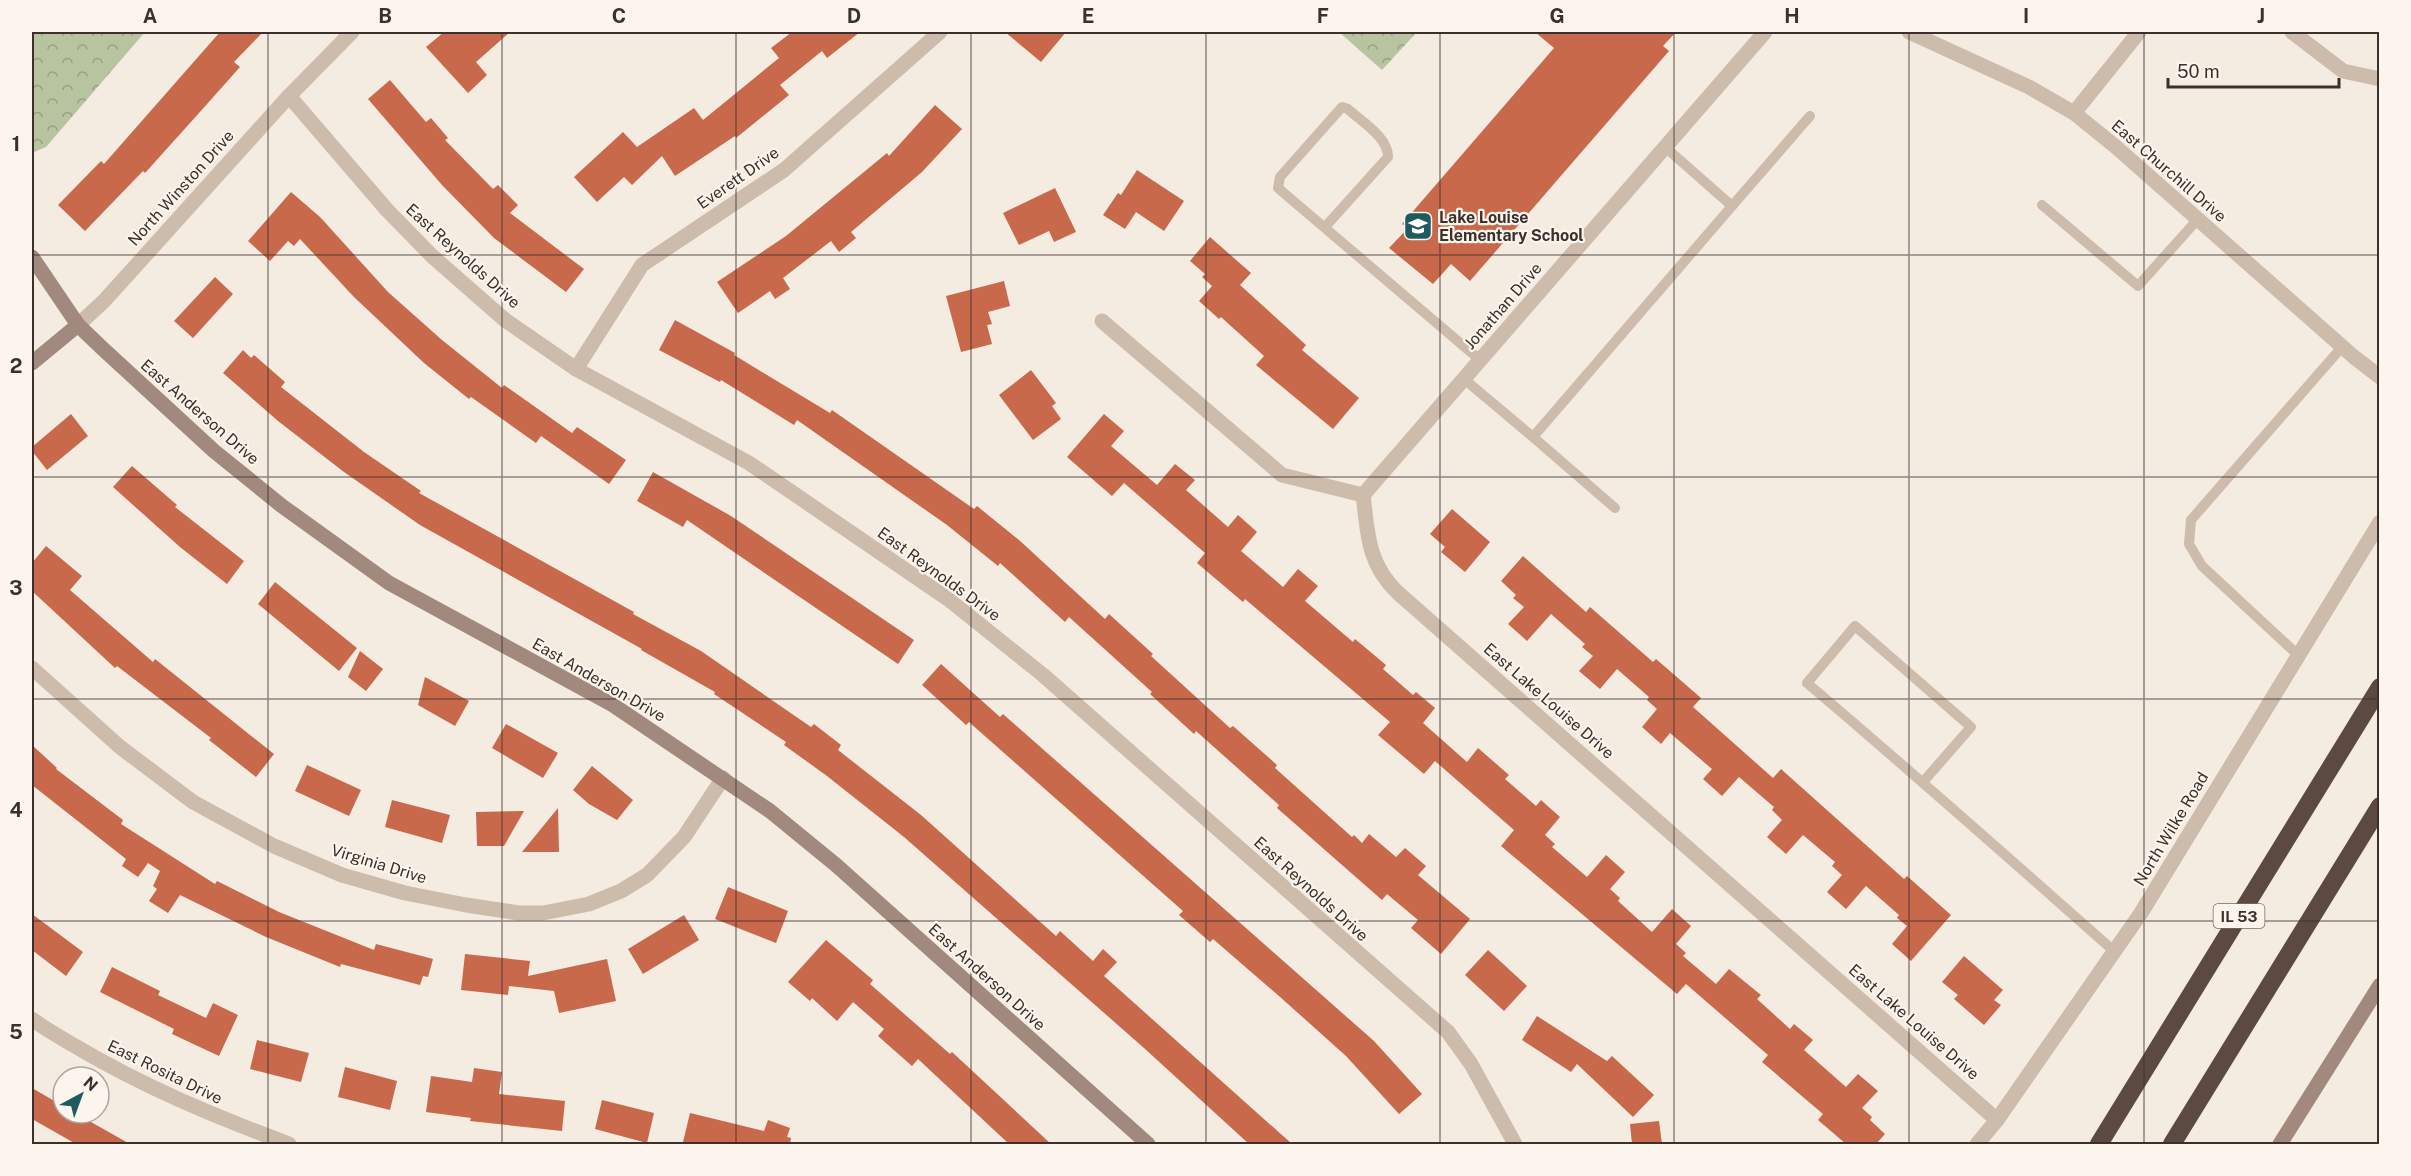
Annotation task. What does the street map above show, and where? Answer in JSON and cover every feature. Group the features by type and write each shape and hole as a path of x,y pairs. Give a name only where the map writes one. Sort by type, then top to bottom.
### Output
{"highway":[{"name":"IL 53","path":"2099,1144 2379,687"},
{"path":"2172,1144 2379,806"}],"street":[{"name":"North Winston Drive","path":"32,363 104,301 289,96 352,32"},
{"name":"Everett Drive","path":"576,369 642,265 784,170 940,32"},
{"name":"Jonathan Drive","path":"1363,495 1765,32"},
{"name":"East Churchill Drive","path":"1909,32 2029,87 2074,113 2342,347 2379,376"},
{"path":"2074,113 2139,32"},
{"path":"2292,32 2343,71 2379,79"},
{"name":"East Reynolds Drive","path":"289,96 387,210 432,256 505,320 576,369 749,464 948,599 1043,675 1448,1032 1471,1064 1515,1144"},
{"name":"East Anderson Drive","path":"32,257 78,325 214,451 282,506 389,583 613,705 770,812 836,865 1148,1144"},
{"path":"1102,321 1282,474 1363,495"},
{"name":"East Lake Louise Drive","path":"1363,495 1371,553 1389,584 1997,1120"},
{"name":"North Wilke Road","path":"1977,1144 1997,1120 2141,913 2379,522"},
{"name":"Virginia Drive","path":"32,668 147,768 213,813 274,846 342,875 405,893 466,905 519,913 543,913 589,904 621,891 654,868 684,837 723,778"},
{"path":"2286,1142 2379,985"},
{"name":"East Rosita Drive","path":"32,1020 95,1058 156,1090 197,1109 289,1144"}],"lane":[{"path":"1325,227 1388,158 1388,150 1384,142 1348,109 1342,107 1280,177 1278,188 1480,360"},
{"path":"1533,436 1810,116"},
{"path":"1665,147 1732,206"},
{"path":"2042,205 2138,286 2198,219"},
{"path":"2298,655 2202,566 2189,544 2192,520 2342,347"},
{"path":"1464,379 1615,508"},
{"path":"1923,782 1971,727 1855,626 1808,683 2114,951"}],"green space":[{"path":"32,32 145,32 46,147 32,153"},
{"path":"1339,32 1417,32 1382,70"}],"building":[{"path":"220,32 263,32 234,62 240,67 199,113 145,173 143,171 85,231 58,205 101,161 104,164"},
{"path":"444,32 510,32 476,62 487,75 468,93 426,47"},
{"path":"792,32 860,32 827,58 822,51 780,85 789,95 736,138 735,136 675,176 662,156 632,185 624,177 597,202 574,177 623,132 637,147 694,108 703,120 779,58 771,48"},
{"path":"1005,32 1066,32 1041,62"},
{"path":"1535,32 1676,32 1663,46 1669,51 1470,281 1451,264 1433,284 1389,248 1408,228 1402,224 1554,48"},
{"path":"390,80 426,122 431,118 448,138 445,140 493,189 498,185 518,205 510,213 584,269 566,292 494,238 442,185 368,99"},
{"path":"935,105 962,129 922,172 851,232 856,238 839,252 831,241 783,278 790,289 775,299 770,291 738,313 717,282 786,236 887,153 889,156"},
{"path":"1137,170 1184,201 1164,231 1136,212 1125,229 1103,215 1118,193 1121,195"},
{"path":"1055,188 1076,232 1054,242 1049,231 1019,245 1003,213"},
{"path":"291,192 320,217 388,292 442,340 502,388 504,385 572,433 577,427 626,460 609,484 541,436 536,443 471,397 469,399 424,363 354,297 300,239 294,246 288,241 270,261 248,241"},
{"path":"1210,237 1251,273 1240,285 1306,345 1302,350 1359,398 1333,429 1256,365 1264,356 1221,317 1219,319 1199,301 1212,286 1202,277 1205,274 1190,261"},
{"path":"215,277 233,294 193,338 174,321"},
{"path":"1004,281 1010,306 988,312 992,324 987,325 992,344 961,352 946,296"},
{"path":"675,320 735,353 734,355 830,413 832,410 974,509 977,506 1019,540 1105,619 1109,614 1153,654 1151,656 1230,728 1233,726 1277,765 1275,768 1352,837 1354,835 1362,843 1369,834 1396,857 1405,848 1426,866 1418,875 1470,919 1441,954 1411,928 1418,920 1387,894 1382,900 1277,808 1279,805 1196,731 1194,734 1150,694 1152,692 1069,617 1065,622 1000,563 998,566 947,525 797,420 794,425 721,380 720,382 659,350"},
{"path":"243,350 251,358 254,355 285,382 281,387 364,452 421,491 419,493 701,651 811,727 814,724 841,745 838,750 921,815 1056,936 1060,931 1093,961 1103,949 1117,962 1104,976 1292,1144 1249,1144 1144,1048 904,837 784,745 786,742 714,694 715,692 420,525 344,472 278,421 223,373"},
{"path":"1031,370 1056,403 1052,406 1061,419 1033,440 999,395"},
{"path":"71,414 88,436 47,470 32,451 32,447"},
{"path":"1104,414 1124,431 1111,446 1157,485 1175,464 1195,480 1186,490 1228,527 1238,515 1257,532 1241,551 1283,587 1298,569 1318,586 1305,601 1353,642 1355,639 1386,665 1383,669 1413,695 1416,692 1435,708 1423,723 1467,762 1478,748 1509,775 1505,779 1536,806 1541,800 1560,817 1545,835 1555,844 1552,847 1587,877 1606,855 1625,872 1610,889 1620,898 1618,901 1652,932 1672,909 1691,926 1676,944 1686,953 1683,956 1716,984 1729,969 1761,995 1757,999 1790,1029 1794,1024 1813,1040 1804,1050 1846,1087 1858,1074 1878,1091 1862,1108 1872,1117 1870,1120 1885,1134 1876,1144 1846,1144 1818,1120 1823,1114 1762,1062 1768,1055 1686,984 1677,994 1501,846 1514,830 1435,761 1424,774 1378,735 1390,722 1245,599 1243,602 1197,563 1205,553 1124,483 1112,496 1067,457"},
{"path":"132,466 177,505 175,507 244,561 227,584 180,547 113,487"},
{"path":"653,472 731,516 914,640 898,664 687,520 683,527 637,501"},
{"path":"1452,509 1490,542 1465,572 1441,552 1445,547 1430,534"},
{"path":"46,546 82,576 70,590 153,662 155,659 274,754 256,777 209,740 211,738 117,666 115,668 32,591 32,563"},
{"path":"1523,556 1586,612 1590,607 1653,662 1656,659 1701,698 1693,707 1773,778 1781,769 1904,879 1907,876 1951,915 1911,961 1892,944 1907,926 1897,918 1899,915 1866,886 1846,909 1827,892 1842,875 1832,866 1835,862 1803,835 1786,854 1767,837 1782,820 1772,810 1774,807 1739,777 1722,796 1703,779 1712,769 1670,733 1661,744 1642,727 1657,709 1647,700 1649,697 1617,669 1600,689 1579,671 1593,656 1582,647 1585,644 1551,614 1527,641 1508,624 1524,607 1513,598 1516,595 1501,581"},
{"path":"275,582 357,648 339,671 258,604"},
{"path":"360,651 383,669 366,691 348,677"},
{"path":"941,664 1000,717 1003,714 1374,1041 1422,1094 1399,1114 1346,1056 1213,939 1210,942 1179,915 1183,911 969,722 966,725 922,685"},
{"path":"425,677 469,701 455,726 418,705"},
{"path":"506,724 558,753 543,778 492,748"},
{"path":"32,745 56,769 123,820 121,824 215,884 217,881 279,912 374,950 376,944 433,959 428,977 423,976 420,985 341,964 340,967 266,937 180,895 168,913 149,901 157,889 153,886 160,871 148,863 138,877 122,866 126,859 32,785"},
{"path":"307,765 361,790 349,816 295,791"},
{"path":"592,766 633,800 617,820 589,804 573,790"},
{"path":"392,800 450,815 442,843 385,827"},
{"path":"558,808 559,852 522,852"},
{"path":"524,811 504,846 477,846 476,812"},
{"path":"728,887 788,911 776,943 715,919"},
{"path":"32,914 83,952 66,976 32,950"},
{"path":"684,915 699,940 643,974 628,949"},
{"path":"826,940 873,980 870,984 950,1054 952,1052 1051,1144 1009,1144 918,1059 912,1066 878,1036 884,1029 853,1002 837,1021 812,998 810,1001 788,982"},
{"path":"1488,950 1527,986 1504,1011 1465,975"},
{"path":"465,954 530,961 528,976 607,959 616,1001 559,1013 554,991 509,986 508,995 461,990"},
{"path":"1964,956 2003,990 1994,1000 2001,1005 1984,1025 1954,999 1958,995 1942,982"},
{"path":"112,967 160,991 158,995 206,1018 213,1003 238,1015 219,1056 172,1034 174,1029 100,992"},
{"path":"1537,1016 1607,1061 1612,1056 1654,1095 1633,1117 1577,1064 1571,1072 1522,1040"},
{"path":"257,1040 309,1053 301,1082 250,1069"},
{"path":"345,1067 397,1081 390,1110 338,1097"},
{"path":"474,1068 502,1072 499,1094 565,1101 562,1131 470,1121 471,1118 426,1112 431,1076 472,1082"},
{"path":"32,1088 51,1099 51,1125 96,1125 130,1144 76,1144 32,1119"},
{"path":"602,1100 654,1113 647,1143 595,1129"},
{"path":"690,1113 764,1131 768,1120 790,1128 787,1137 791,1138 790,1144 693,1144 683,1142"},
{"path":"1659,1121 1662,1144 1632,1144 1630,1124"}],"place":[{"name":"Lake Louise Elementary School","path":"1418,226"}]}
